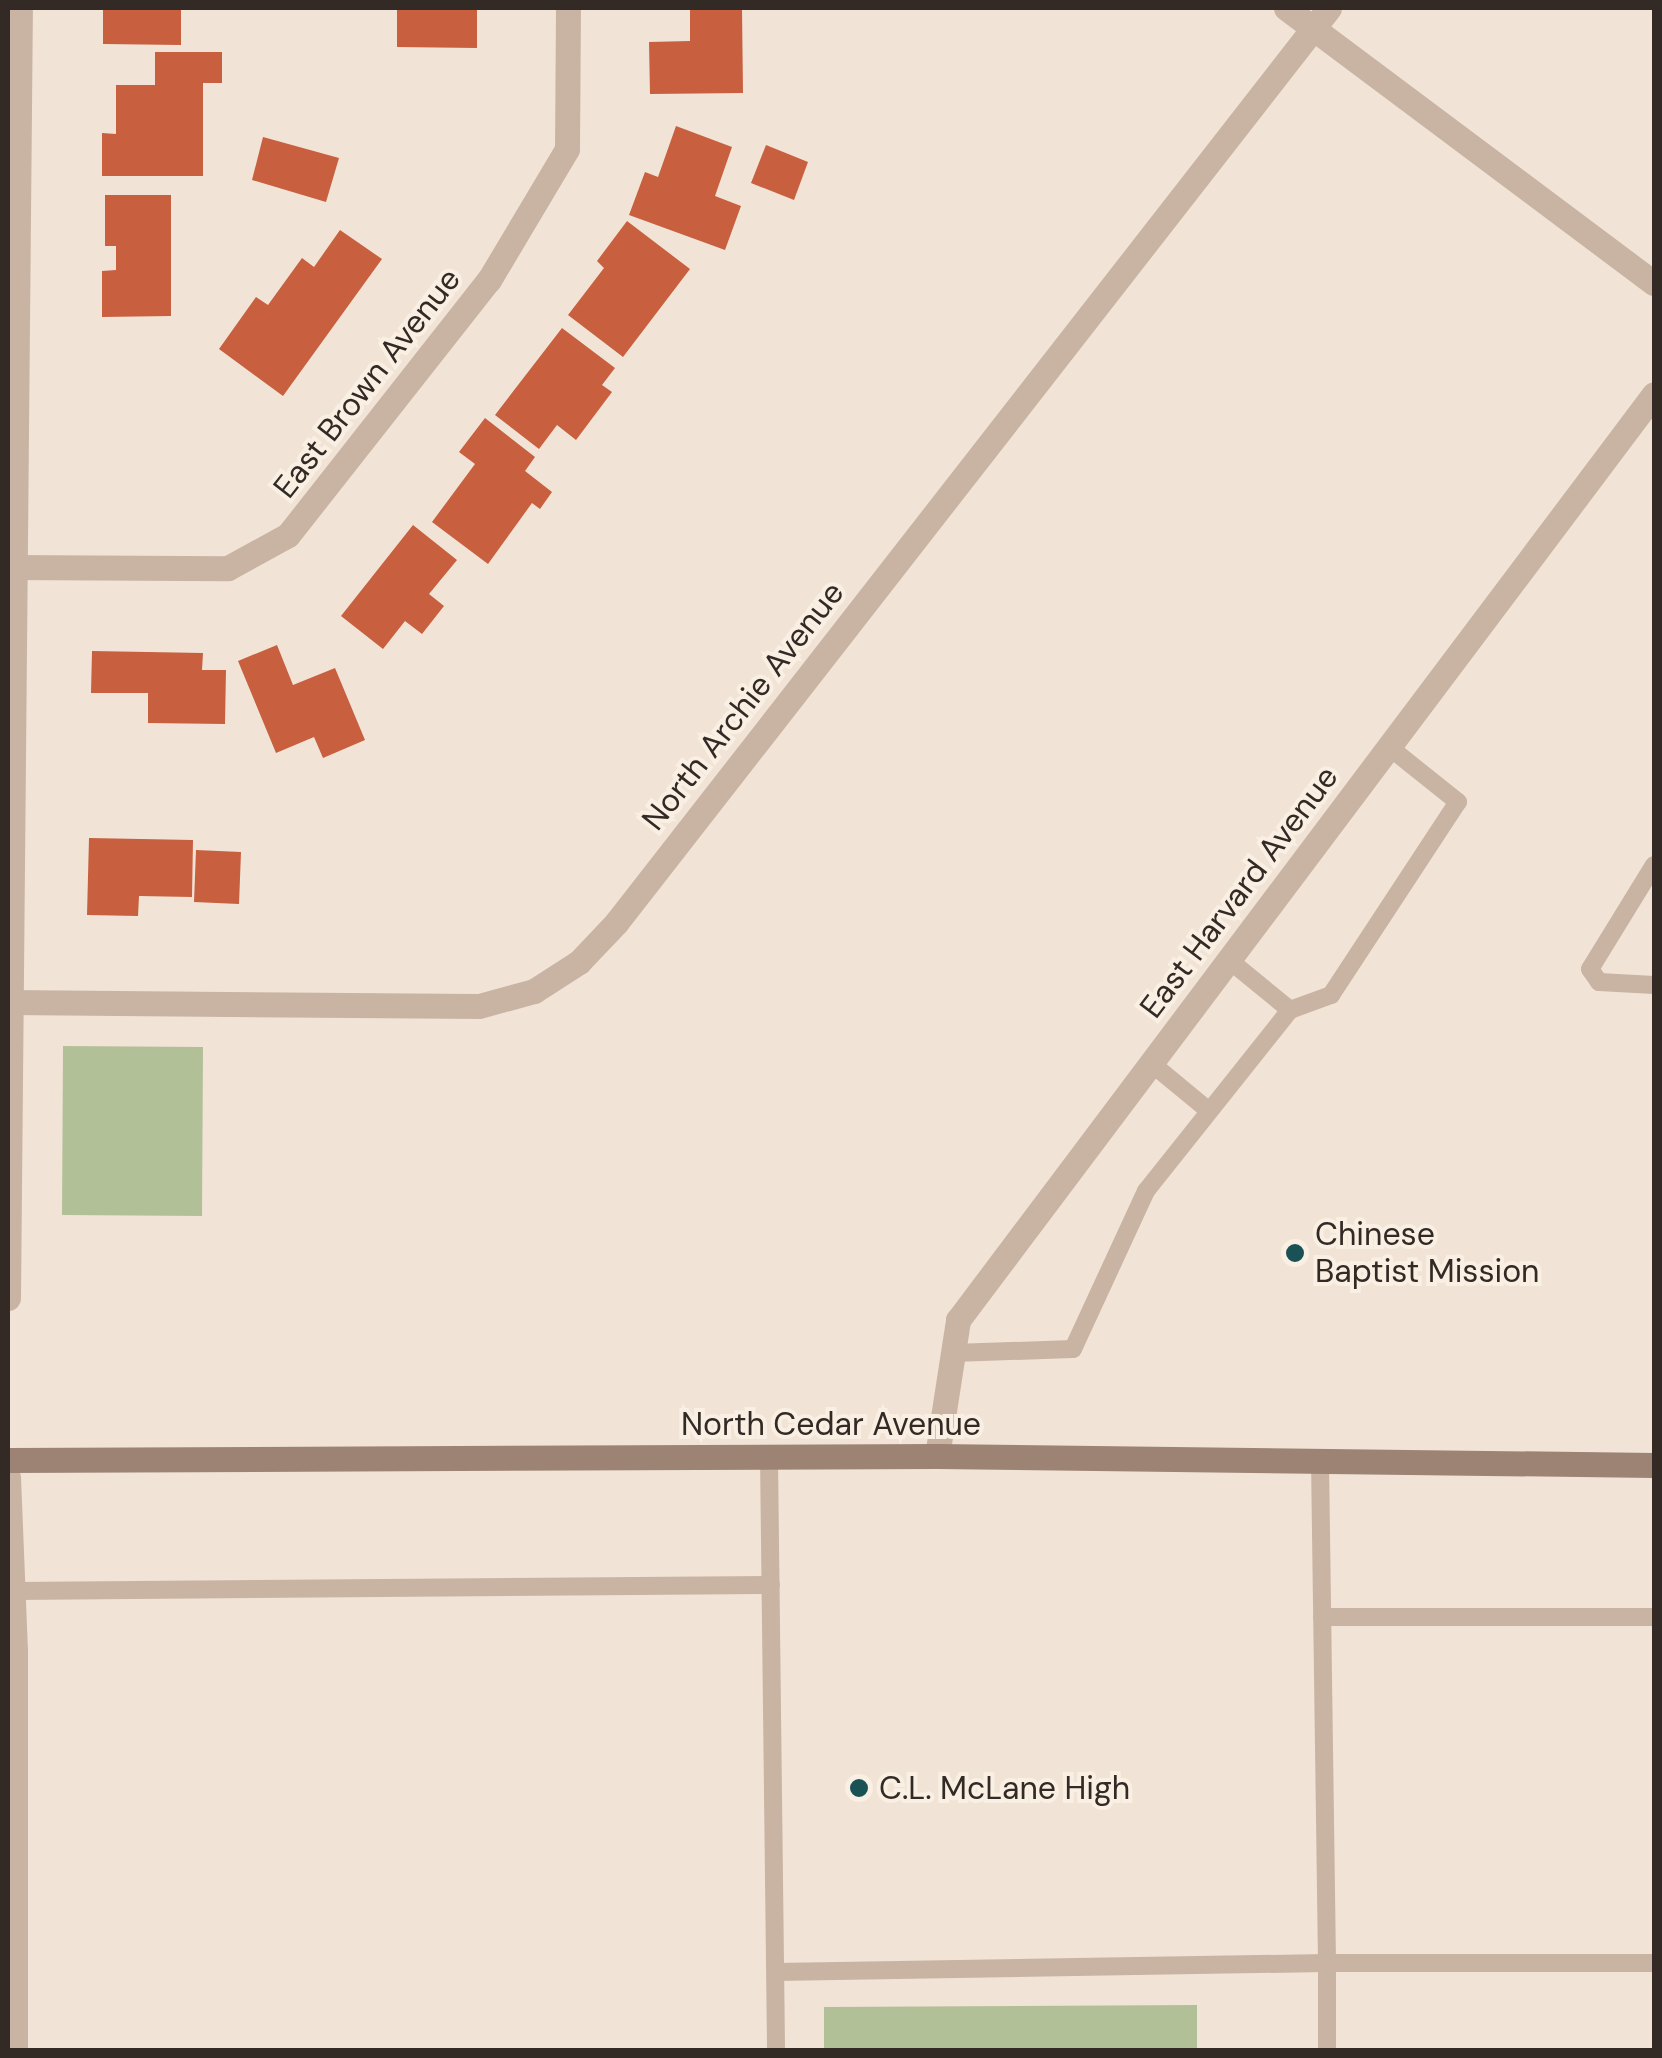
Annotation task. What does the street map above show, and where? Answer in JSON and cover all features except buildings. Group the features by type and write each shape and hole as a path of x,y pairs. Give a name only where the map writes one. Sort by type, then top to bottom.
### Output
{"main road":[{"name":"North Cedar Avenue","path":"8,1460 938,1456 1654,1465"}],"street":[{"path":"8,1298 13,134 20,8"},
{"name":"East Brown Avenue","path":"11,567 228,568 288,535 489,280 567,149 568,8"},
{"path":"1286,8 1321,18 1654,283"},
{"name":"North Archie Avenue","path":"10,1002 479,1006 534,991 578,962 628,907 1321,18"},
{"name":"East Harvard Avenue","path":"938,1456 958,1320 1654,394"},
{"path":"8,1478 14,1591 15,2050"}],"lane":[{"path":"953,1353 1073,1349 1146,1191 1290,1010 1331,995 1458,802 1388,747"},
{"path":"1654,865 1590,969 1600,982 1654,985"},
{"path":"1229,960 1290,1010"},
{"path":"1151,1063 1208,1110"},
{"path":"769,1456 776,2050"},
{"path":"1320,1461 1329,2046"},
{"path":"14,1591 771,1585"},
{"path":"1322,1616 1654,1616"},
{"path":"776,1972 1327,1963 1654,1963"}],"green space":[{"path":"63,1046 203,1047 202,1216 62,1215"},
{"path":"1197,2005 1197,2050 824,2050 824,2007"}],"place":[{"name":"Chinese Baptist Mission","path":"1295,1253"},
{"name":"C.L. McLane High","path":"859,1788"}]}
